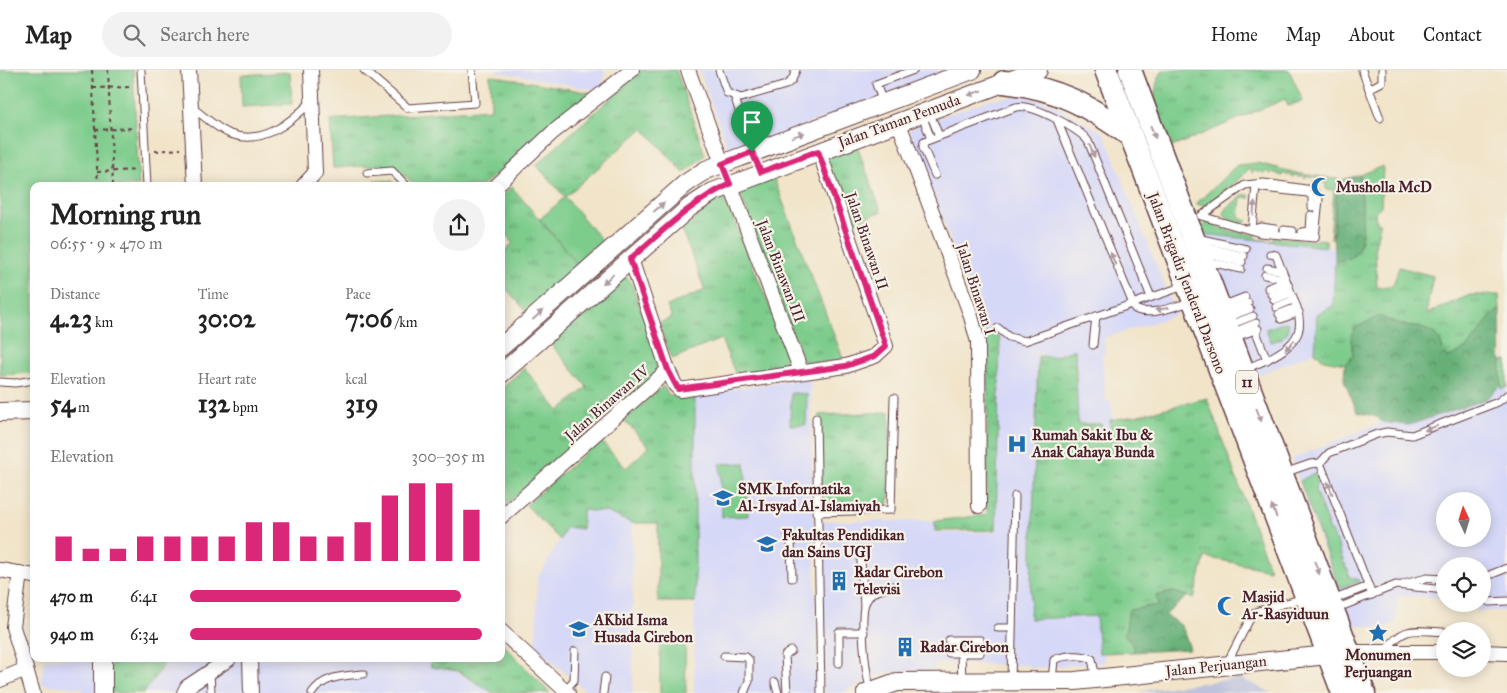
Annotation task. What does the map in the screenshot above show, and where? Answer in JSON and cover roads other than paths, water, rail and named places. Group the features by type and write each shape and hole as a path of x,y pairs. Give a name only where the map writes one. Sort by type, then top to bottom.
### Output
{"highway":[{"name":"Jalan Brigadir Jenderal Darsono","path":"1106,70 1306,597 1338,653 1364,693"},
{"name":"Jalan Brigadir Jenderal Darsono","path":"1130,70 1196,239 1282,476 1335,605 1343,693"},
{"path":"1142,103 1149,70"},
{"path":"1004,82 1037,86 1058,93 1109,120 1131,136"}],"street":[{"path":"189,70 195,182"},
{"path":"307,182 315,173 311,70"},
{"path":"688,70 730,184"},
{"name":"Jalan Taman Pemuda","path":"505,343 685,184 722,164 752,152 972,70"},
{"name":"Jalan Taman Pemuda","path":"505,370 690,207 713,192 894,122 1038,70"},
{"path":"500,182 552,133 627,71"},
{"path":"883,103 894,122"},
{"name":"Jalan Binawan I","path":"894,122 970,313 978,342 979,506"},
{"name":"Jalan Binawan II","path":"801,371 855,363 880,352 886,346 886,341 818,151"},
{"path":"752,152 761,172"},
{"name":"Jalan Binawan III","path":"730,184 801,371"},
{"name":"Jalan Binawan IV","path":"505,513 668,370 630,259"},
{"path":"668,370 675,386 680,390 801,371"},
{"path":"0,412 30,410"},
{"path":"0,570 27,574 14,631 34,693"},
{"path":"505,635 566,691"},
{"path":"1338,653 1436,652"},
{"path":"1491,652 1507,653"},
{"name":"Jalan Perjuangan","path":"868,692 897,682 1013,684 1052,682 1097,679 1338,653"},
{"path":"103,662 103,693"},
{"path":"184,693 187,687 224,662"},
{"path":"250,662 251,693"},
{"path":"0,680 26,669"}],"lane":[{"path":"141,70 147,182"},
{"path":"364,70 408,108 474,103 472,70"},
{"path":"718,70 727,93 735,98 786,85 792,80 796,70"},
{"path":"883,103 876,84 912,70"},
{"path":"1362,70 1380,118"},
{"path":"1369,89 1382,82 1382,70"},
{"path":"735,98 752,152"},
{"path":"191,107 225,132 248,137 271,133 292,119 312,100"},
{"path":"935,175 923,147 924,142 1022,105 1081,133 1088,141 1152,298"},
{"path":"924,111 939,136"},
{"path":"924,111 931,139"},
{"path":"1057,120 1131,304 1135,309 1144,311 1191,293"},
{"path":"367,173 392,171 403,182"},
{"path":"1252,230 1260,233 1315,238 1319,199 1309,188 1264,183 1256,186"},
{"path":"1196,239 1245,185 1308,193 1312,196 1310,231 1302,232"},
{"path":"1252,230 1256,186"},
{"path":"1196,239 1260,228 1275,229"},
{"path":"1284,230 1293,231"},
{"path":"1196,239 1243,259 1196,239"},
{"path":"1242,370 1283,352 1295,339 1300,323 1279,263 1269,263"},
{"path":"1269,263 1282,271"},
{"path":"1269,263 1291,294"},
{"path":"998,328 1009,337 1025,341 1131,304 1152,298 1191,293"},
{"path":"1275,304 1291,294"},
{"path":"1275,304 1291,294"},
{"path":"1275,304 1291,294"},
{"path":"1225,323 1252,315"},
{"path":"1225,323 1252,315"},
{"path":"1225,323 1252,315"},
{"path":"1252,315 1267,360"},
{"path":"1093,345 1096,316"},
{"path":"0,382 30,380"},
{"path":"1282,476 1310,464 1318,463 1329,453 1377,434 1387,432 1412,435 1450,424 1498,402 1507,395"},
{"path":"816,512 891,510 894,398"},
{"path":"816,418 816,512 821,693"},
{"path":"1318,463 1372,595"},
{"path":"1013,684 1011,628 1014,496"},
{"path":"788,534 792,549 792,578"},
{"path":"861,561 868,692"},
{"path":"1491,574 1507,568"},
{"path":"1335,605 1372,595 1396,585 1427,578 1436,578"},
{"path":"1396,585 1436,589"},
{"path":"864,607 872,593 892,586"},
{"path":"1335,605 1368,586"},
{"path":"1226,664 1252,615 1264,609 1306,597"},
{"path":"1491,602 1507,600"},
{"path":"998,628 1011,628"},
{"path":"1386,651 1395,638 1407,631 1436,632"},
{"path":"839,663 839,632 864,632"},
{"path":"983,638 980,653 961,653 949,653 949,640 983,638"},
{"path":"566,691 574,680 575,651"},
{"path":"787,693 785,655 791,651"},
{"path":"961,653 962,682"},
{"path":"724,656 746,657 748,660 749,681 744,693"},
{"path":"1052,682 1054,660 1082,656 1092,659 1097,679"},
{"path":"210,671 211,693"},
{"path":"312,693 316,686 334,677 363,674"},
{"path":"603,693 604,677"},
{"path":"776,682 778,693"}],"place":[{"name":"Musholla McD","path":"1321,187"},
{"name":"Rumah Sakit Ibu & Anak Cahaya Bunda","path":"1017,444"},
{"name":"SMK Informatika Al-Irsyad Al-Islamiyah","path":"723,498"},
{"name":"Fakultas Pendidikan dan Sains UGJ","path":"767,544"},
{"name":"Radar Cirebon Televisi","path":"839,581"},
{"name":"Masjid Ar-Rasyiduun","path":"1227,606"},
{"name":"AKbid Isma Husada Cirebon","path":"579,629"},
{"name":"Monumen Perjuangan","path":"1378,633"},
{"name":"Radar Cirebon","path":"905,647"}]}
